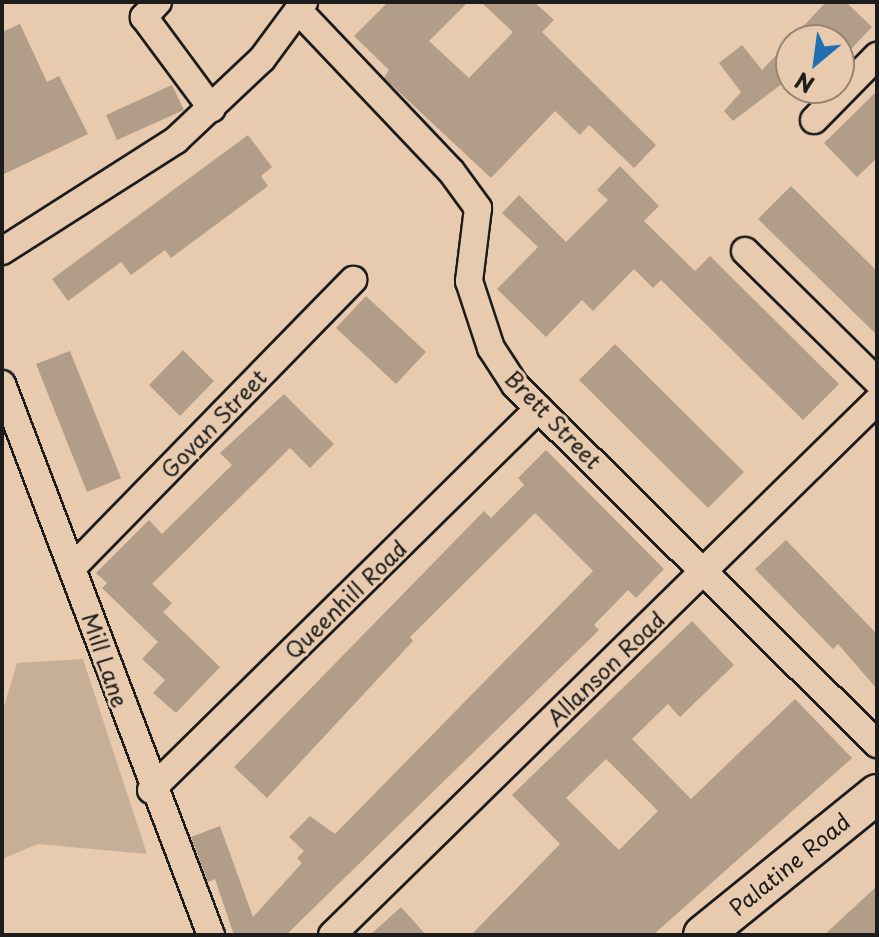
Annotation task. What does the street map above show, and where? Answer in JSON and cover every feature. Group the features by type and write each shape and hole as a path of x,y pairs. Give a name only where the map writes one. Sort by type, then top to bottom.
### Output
{"main road":[{"name":"Palatine Road","path":"703,935 877,794"}],"street":[{"path":"158,2 144,17 212,109"},
{"path":"2,251 176,140 262,59 301,6"},
{"name":"Brett Street","path":"301,6 451,171 478,208 469,281 491,348 539,408 877,744"},
{"path":"814,120 877,56"},
{"path":"745,251 877,381"},
{"name":"Govan Street","path":"74,566 353,280"},
{"name":"Mill Lane","path":"2,384 74,566 151,790 211,935"},
{"name":"Allanson Road","path":"332,935 877,401"},
{"name":"Queenhill Road","path":"151,790 539,408"}],"shaded area":[{"path":"83,659 147,854 38,844 2,859 2,713 17,663"}],"building":[{"path":"388,2 468,2 429,41 469,78 513,32 481,2 534,2 554,20 542,32 656,145 634,168 589,125 580,135 555,111 491,178 384,78 389,70 354,36"},
{"path":"826,2 846,2 872,27 855,45 855,24 805,24"},
{"path":"20,24 47,82 59,76 88,134 2,175 2,32"},
{"path":"742,45 762,70 775,56 775,89 733,121 724,111 741,92 719,63"},
{"path":"172,85 184,110 117,140 106,115"},
{"path":"877,91 877,158 857,177 824,143"},
{"path":"248,135 272,167 261,176 268,186 171,258 165,250 131,275 121,262 68,301 52,279"},
{"path":"620,166 659,206 644,221 695,271 710,256 839,384 803,420 661,280 653,288 634,269 593,311 582,300 546,337 497,289 538,247 502,213 519,195 566,242 608,200 597,190"},
{"path":"791,186 877,271 877,335 758,219"},
{"path":"366,296 426,352 396,384 336,328"},
{"path":"615,344 744,472 708,508 579,380"},
{"path":"183,350 214,381 180,416 149,385"},
{"path":"70,351 121,478 87,492 36,364"},
{"path":"284,394 334,444 310,468 290,448 152,584 172,603 163,612 220,667 176,713 153,693 165,680 142,659 158,642 102,588 107,583 96,573 149,520 162,534 232,465 220,453"},
{"path":"546,450 664,569 636,598 628,590 594,625 599,630 286,935 234,935 215,879 208,882 191,837 220,826 253,917 302,863 297,858 304,851 289,837 310,816 335,834 593,571 535,513 410,637 413,641 267,798 234,767 484,511 491,518 524,485 518,478"},
{"path":"786,540 877,634 877,689 838,644 833,649 755,569"},
{"path":"692,621 734,665 680,717 668,704 632,739 691,799 795,699 852,758 653,935 471,935 560,844 512,795","holes":["606,759 658,811 619,850 566,798"]},
{"path":"877,886 877,935 824,935"},
{"path":"401,907 426,935 370,935"}]}
